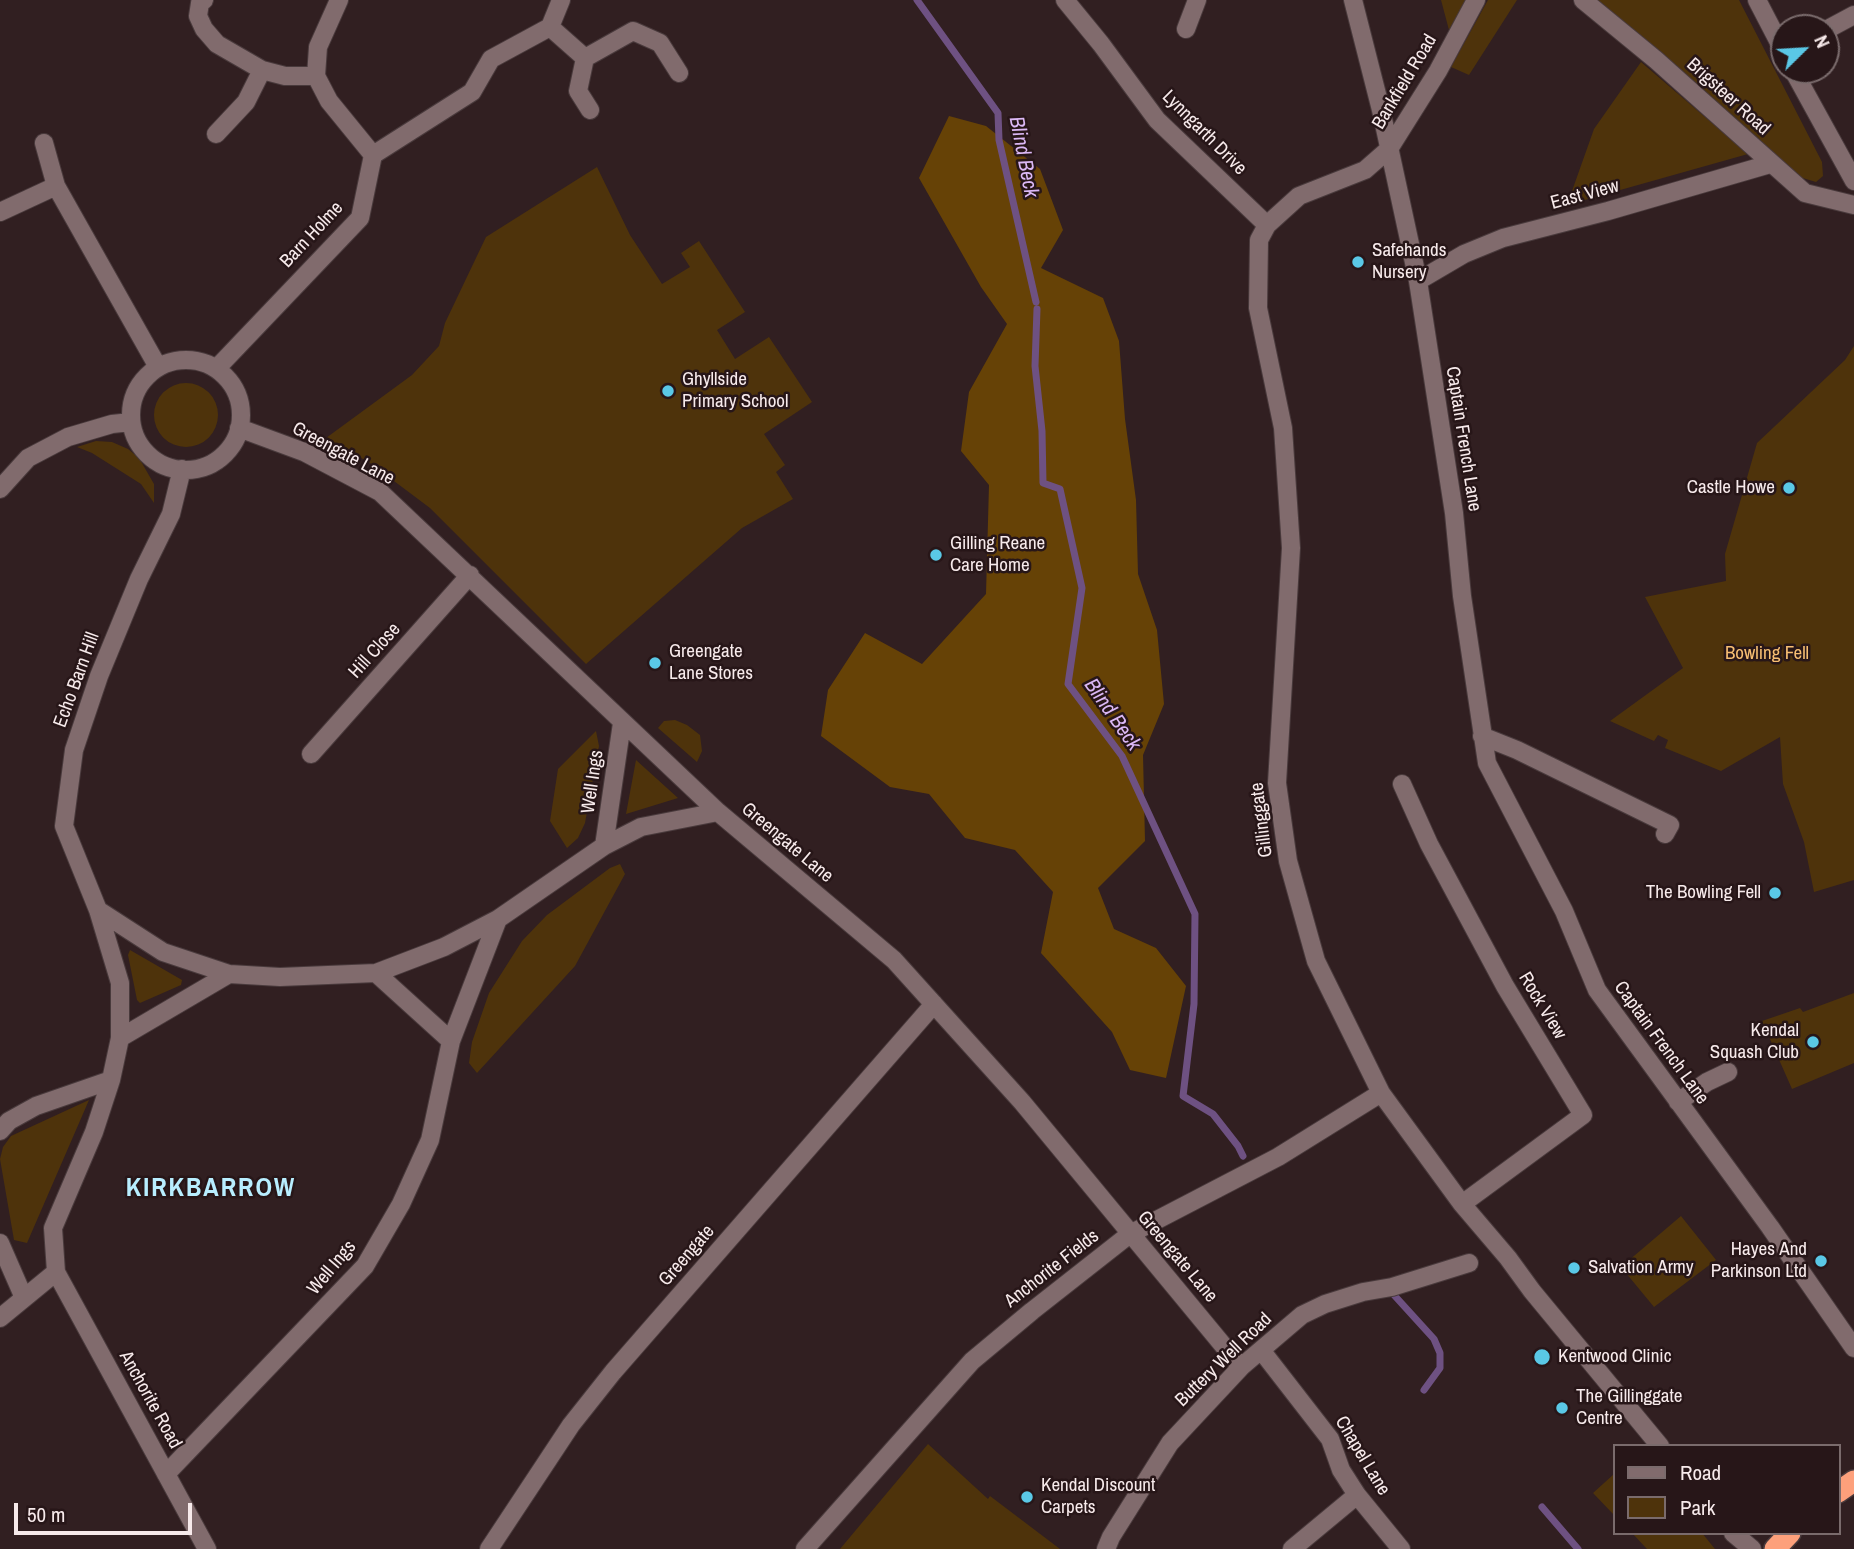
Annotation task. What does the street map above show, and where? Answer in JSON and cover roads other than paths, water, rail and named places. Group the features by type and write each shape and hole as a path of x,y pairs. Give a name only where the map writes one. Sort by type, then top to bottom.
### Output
{"highway":[{"path":"1775,1549 1788,1535"}],"street":[{"path":"204,0 200,3 198,16 217,44 262,70 285,76 316,76"},
{"path":"339,0 318,47 316,76 329,101 373,155 472,92 491,59 550,27 561,0"},
{"name":"Lynngarth Drive","path":"1065,0 1157,120 1267,225"},
{"path":"1186,29 1197,0"},
{"name":"Captain French Lane","path":"1353,0 1418,281 1454,513 1462,596 1487,763 1564,911 1597,990 1854,1348"},
{"name":"Bankfield Road","path":"1389,149 1438,71 1476,0"},
{"name":"Brigsteer Road","path":"1583,0 1656,60 1805,193 1854,205"},
{"path":"1757,0 1770,25"},
{"path":"550,27 585,58"},
{"path":"590,110 578,91 585,58 633,31 660,43 679,73"},
{"path":"216,134 246,102 262,70"},
{"path":"1802,84 1848,159 1854,181"},
{"path":"44,143 56,186 158,367"},
{"path":"1267,225 1299,196 1365,170 1389,149"},
{"name":"Barn Holme","path":"216,369 360,218 373,155"},
{"name":"East View","path":"1418,281 1464,254 1503,238 1770,164"},
{"path":"0,212 56,186"},
{"name":"Gillinggate","path":"1267,225 1259,240 1258,308 1283,428 1291,548 1277,783 1288,861 1317,961 1381,1093 1462,1204 1658,1444"},
{"path":"187,359 202,362 229,380 237,395 241,412 239,429 233,444 221,457 207,466 190,470 158,463 145,452 136,438 131,422 131,406 136,390 145,377 158,367 187,359"},
{"path":"0,489 27,458 68,436 112,424 131,422"},
{"name":"Greengate Lane","path":"239,429 304,452 380,492 718,812 894,960 1022,1102 1241,1367"},
{"name":"Echo Barn Hill","path":"56,1272 53,1228 94,1132 111,1080 120,1038 120,983 98,910 64,826 74,750 99,676 139,579 170,514 182,469"},
{"name":"Hill Close","path":"311,754 470,575"},
{"name":"Well Ings","path":"604,846 622,723"},
{"path":"1482,737 1517,750 1670,825 1665,834"},
{"name":"Rock View","path":"1402,784 1429,844 1505,986 1583,1115 1462,1204"},
{"path":"98,910 163,952 229,974 280,977 376,973 444,947 498,919 604,846 640,827 718,812"},
{"name":"Well Ings","path":"166,1474 365,1266 401,1204 430,1140 451,1041 498,919"},
{"path":"376,973 451,1041"},
{"path":"120,1038 229,974"},
{"name":"Greengate","path":"489,1549 570,1424 934,1004"},
{"path":"1678,1102 1707,1082 1728,1072"},
{"path":"0,1131 9,1121 36,1105 111,1080"},
{"name":"Anchorite Fields","path":"805,1549 972,1361 1032,1311 1130,1234 1278,1157 1381,1093"},
{"path":"0,1243 24,1298"},
{"name":"Buttery Well Road","path":"1106,1549 1170,1443 1241,1367 1302,1315 1325,1304 1363,1292 1392,1287 1469,1263"},
{"path":"0,1318 56,1272"},
{"name":"Anchorite Road","path":"56,1272 207,1549"},
{"name":"Chapel Lane","path":"1261,1350 1330,1439 1341,1469 1357,1495 1401,1549"},
{"path":"1292,1549 1357,1495"},
{"path":"1735,1535 1752,1549"}],"waterway":[{"name":"Blind Beck","path":"917,0 998,113 999,140 1036,302"},
{"name":"Blind Beck","path":"1037,309 1035,366 1042,431 1043,483 1060,489 1082,588 1068,684 1122,756 1195,914 1194,1004 1183,1096 1213,1114 1243,1156"},
{"name":"Blind Beck","path":"1394,1295 1434,1339 1440,1353 1440,1368 1424,1390"},
{"name":"Blind Beck","path":"1542,1507 1578,1549"}],"place":[{"name":"Safehands Nursery","path":"1358,262"},
{"name":"Ghyllside Primary School","path":"668,391"},
{"name":"Castle Howe","path":"1789,488"},
{"name":"Gilling Reane Care Home","path":"936,555"},
{"name":"Greengate Lane Stores","path":"655,663"},
{"name":"The Bowling Fell","path":"1775,893"},
{"name":"Kendal Squash Club","path":"1813,1042"},
{"name":"Hayes And Parkinson Ltd","path":"1821,1261"},
{"name":"Salvation Army","path":"1574,1268"},
{"name":"Kentwood Clinic","path":"1542,1357"},
{"name":"The Gillinggate Centre","path":"1562,1408"},
{"name":"Kendal Discount Carpets","path":"1027,1497"}],"district":[{"name":"KIRKBARROW","path":"211,1189"}],"park label":[{"name":"Bowling Fell","path":"1767,654"}]}
